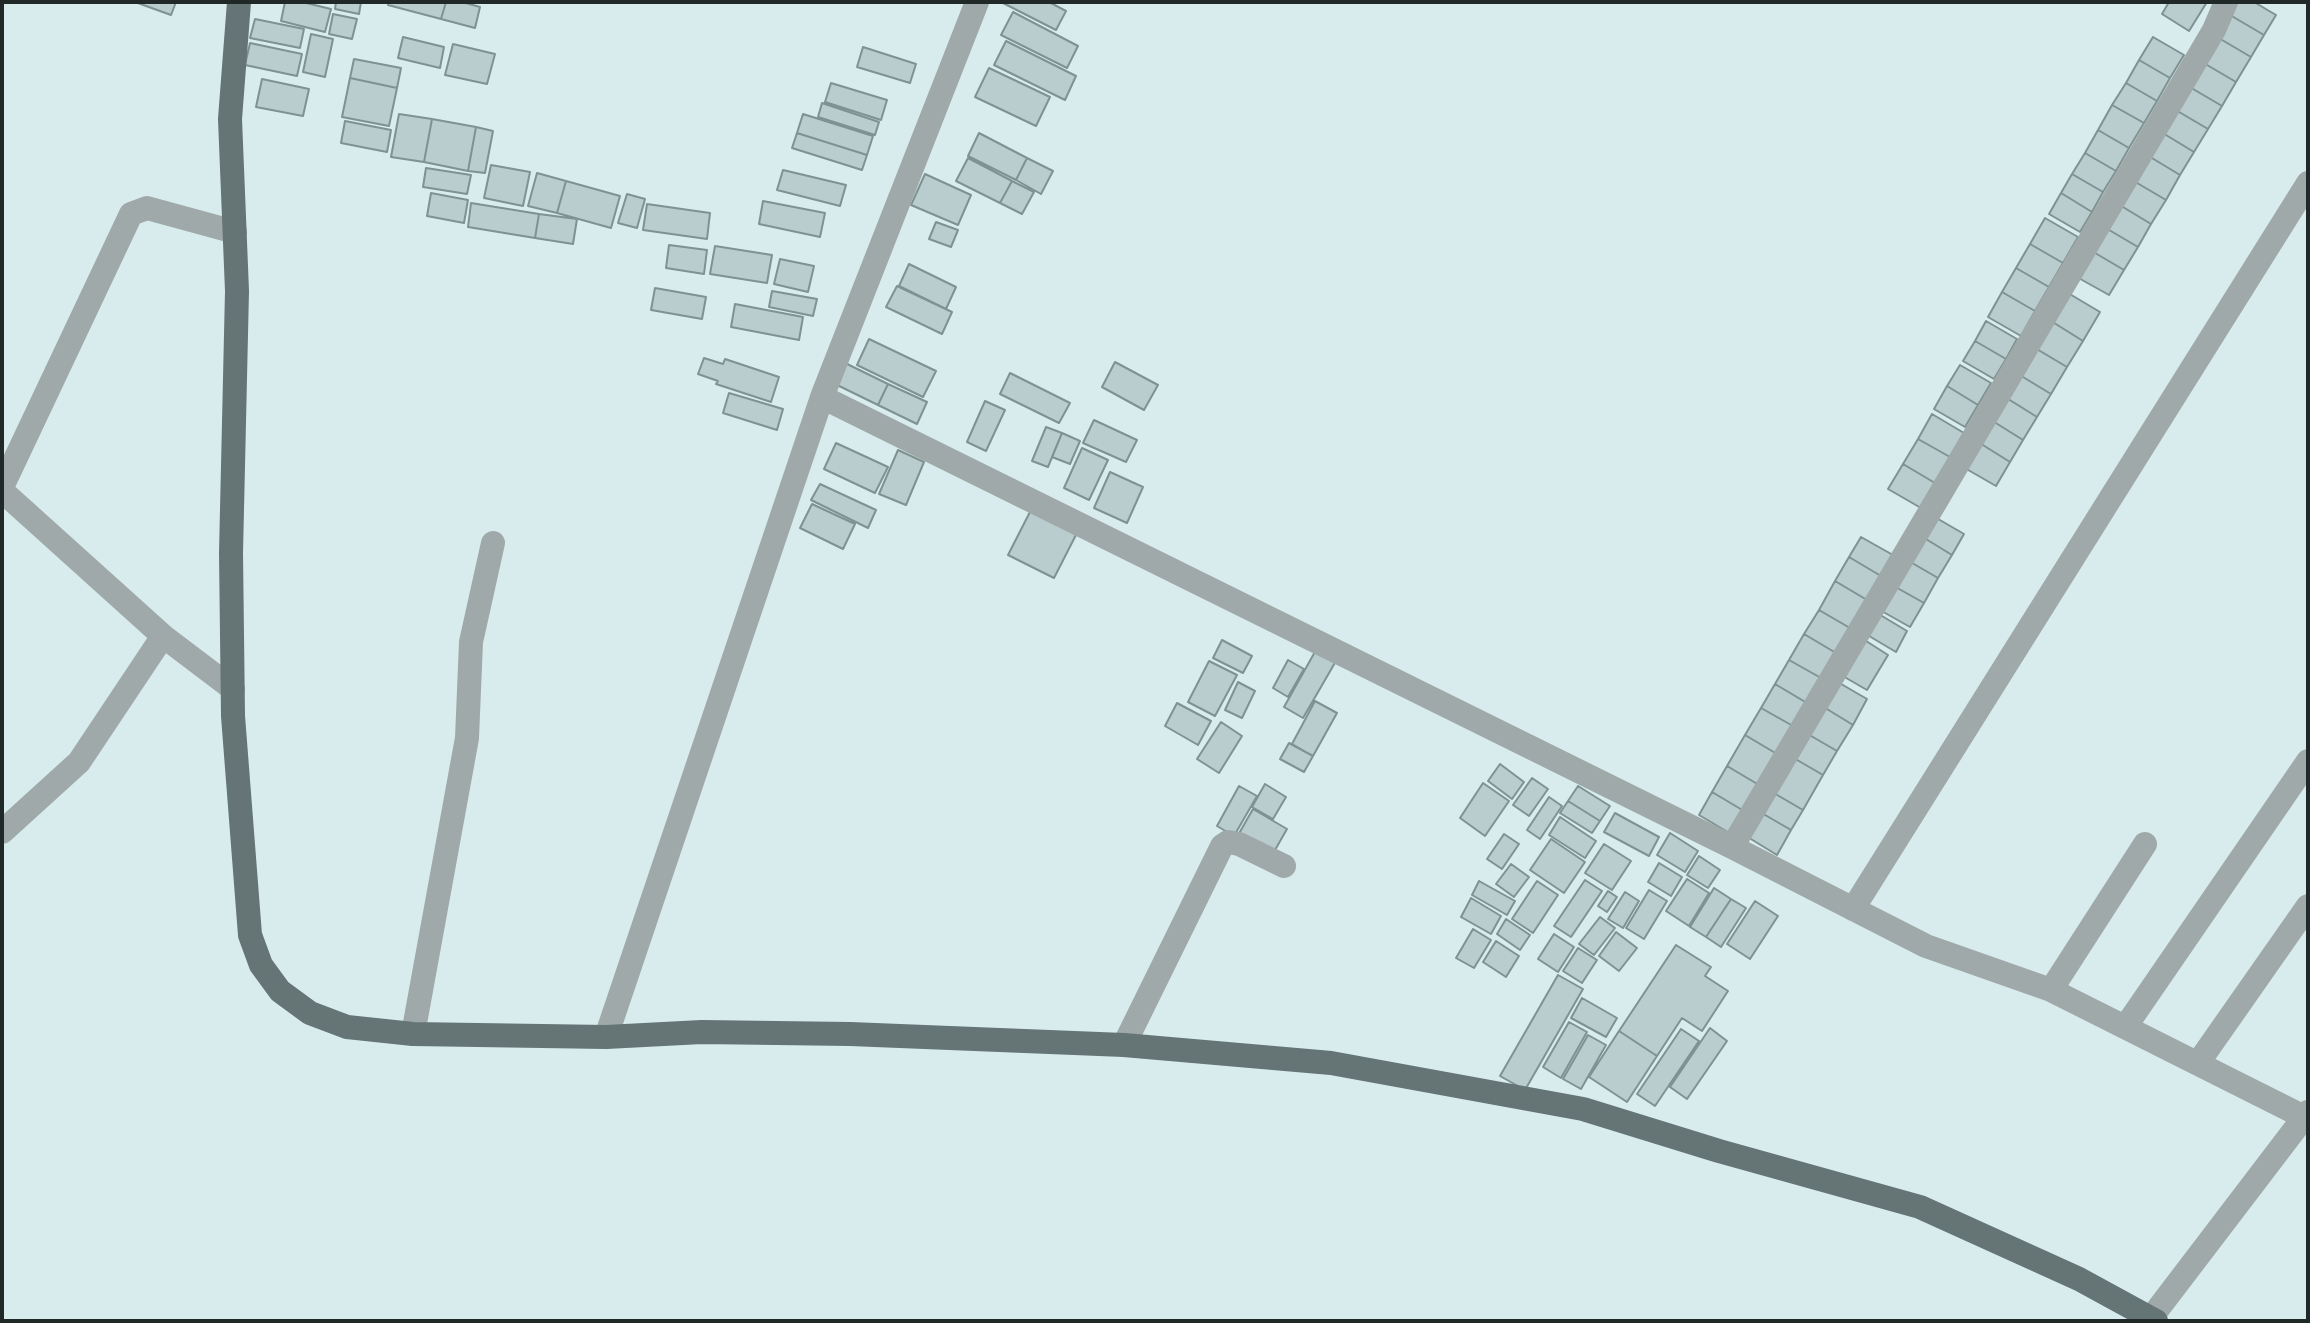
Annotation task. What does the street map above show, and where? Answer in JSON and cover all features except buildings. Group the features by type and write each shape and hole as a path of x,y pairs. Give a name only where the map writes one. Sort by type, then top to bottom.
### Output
{"main road":[{"path":"239,2 230,119 237,291 231,553 233,716 250,935 261,965 280,991 310,1013 347,1027 413,1034 606,1037 702,1032 850,1034 1124,1045 1331,1063 1583,1109 1920,1207 2079,1279 2154,1319"}],"street":[{"path":"606,1037 822,397 977,2"},
{"path":"1732,847 2214,30 2226,2"},
{"path":"1853,909 2308,183"},
{"path":"233,689 163,636 2,489 131,214 147,208 235,232"},
{"path":"822,397 1926,946 2051,990 2307,1116 2154,1319"},
{"path":"413,1034 467,738 471,642 493,543"},
{"path":"2,832 79,762 163,636"},
{"path":"2126,1026 2308,761"},
{"path":"1124,1045 1222,846 1228,842 1239,844 1284,866"},
{"path":"2051,990 2145,844"},
{"path":"2198,1063 2308,906"}]}
